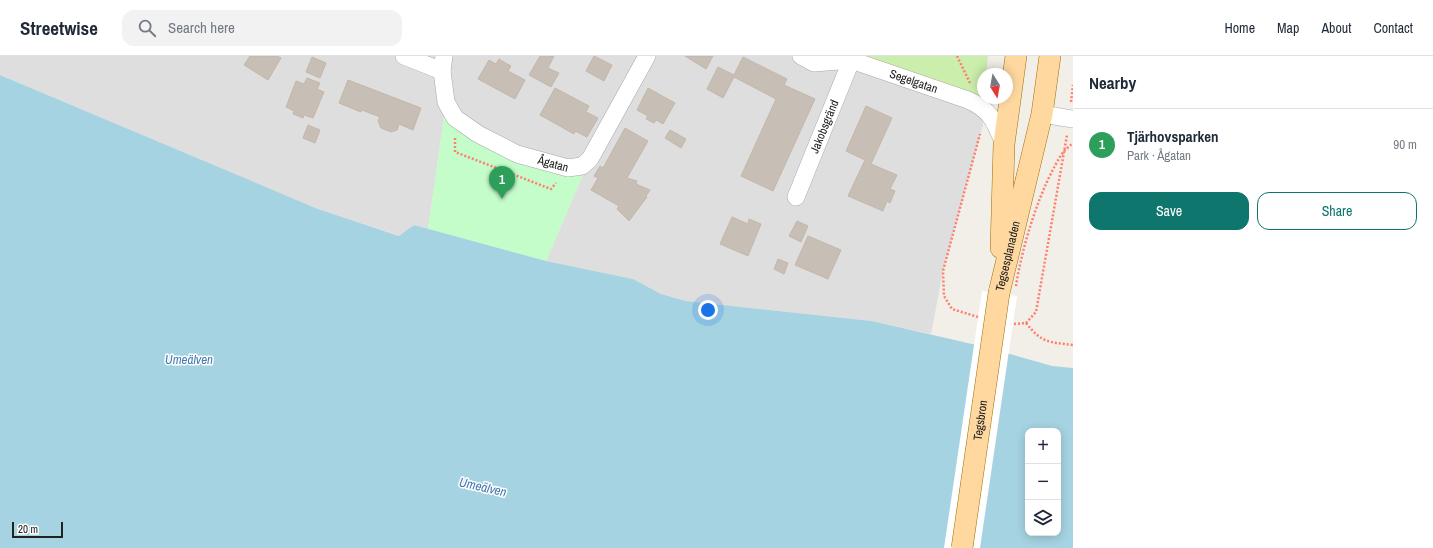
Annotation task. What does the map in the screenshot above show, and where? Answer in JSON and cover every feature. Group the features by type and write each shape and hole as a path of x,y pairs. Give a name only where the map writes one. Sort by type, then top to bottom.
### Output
{"main road":[{"name":"Tegsesplanaden","path":"999,293 1004,144 1016,56"},
{"name":"Tegsesplanaden","path":"999,293 1042,114 1050,56"},
{"name":"Tegsbron","path":"962,548 999,293"}],"street":[{"path":"404,56 443,63"},
{"name":"Ågatan","path":"443,63 446,102 455,118 478,134 517,154 568,168 582,166 590,159 647,56"},
{"name":"Segelgatan","path":"801,56 814,63 852,58 982,106"},
{"name":"Jakobsgränd","path":"796,197 852,58"},
{"path":"982,106 998,129 1004,144"},
{"path":"1042,114 1071,118"}],"path":[{"path":"981,318 952,309 944,296 943,271 983,125 982,106"},
{"path":"1009,324 1026,323 1036,312 1071,118"},
{"path":"1064,151 1073,143"},
{"path":"1026,323 1037,337 1050,342 1073,345"}],"shaded area":[{"path":"0,56 853,56 982,106 983,125 943,271 931,334 872,321 686,301 661,294 633,279 546,261 589,160 582,166 517,154 446,103 428,229 414,225 400,236 318,209 0,75"}],"green space":[{"path":"853,56 988,56 987,68 977,68 977,104 982,104 982,106"},
{"path":"446,102 455,118 568,168 590,159 546,261 428,229"}],"water":[{"name":"Umeälven","path":"0,75 318,209 399,236 414,225 546,261 633,279 661,294 686,301 872,321 985,347 1052,366 1073,368 1073,548 0,548"}],"pier":[{"path":"982,291 1017,296 980,548 944,548"}],"building":[{"path":"250,56 277,56 281,58 268,80 244,65"},
{"path":"540,56 554,56 548,68 559,73 551,87 529,75"},
{"path":"594,56 612,65 604,81 586,71"},
{"path":"685,56 713,56 706,69"},
{"path":"312,57 326,63 320,78 306,72"},
{"path":"743,57 787,79 784,85 815,99 773,191 741,176 776,99 734,77 723,98 707,89 718,67 734,75"},
{"path":"499,59 511,66 508,71 525,80 515,99 478,79 489,60 496,64"},
{"path":"307,78 320,83 317,89 324,92 313,118 304,115 303,118 293,114 294,111 286,107 296,81 304,84"},
{"path":"348,80 421,108 413,130 399,124 397,130 391,132 381,128 378,121 380,117 362,110 361,112 339,103"},
{"path":"555,88 589,106 586,112 598,118 587,137 575,131 574,134 540,115"},
{"path":"648,88 675,103 663,124 656,120 654,123 646,119 648,116 637,110"},
{"path":"866,106 892,118 871,164 897,175 890,189 895,191 890,203 887,201 883,211 848,196 865,160 846,151"},
{"path":"308,125 320,130 315,143 303,138"},
{"path":"625,128 648,141 627,178 637,181 636,184 650,190 646,196 647,197 629,221 617,209 619,206 591,190 598,178 594,176 600,166 603,168"},
{"path":"670,130 686,139 681,148 665,138"},
{"path":"732,217 748,224 749,219 761,224 748,256 720,244"},
{"path":"797,221 808,226 801,242 789,236"},
{"path":"808,236 841,250 828,279 795,265"},
{"path":"778,259 788,263 784,274 774,269"}],"place":[{"name":"Tjärhovsparken","path":"502,199"}]}
